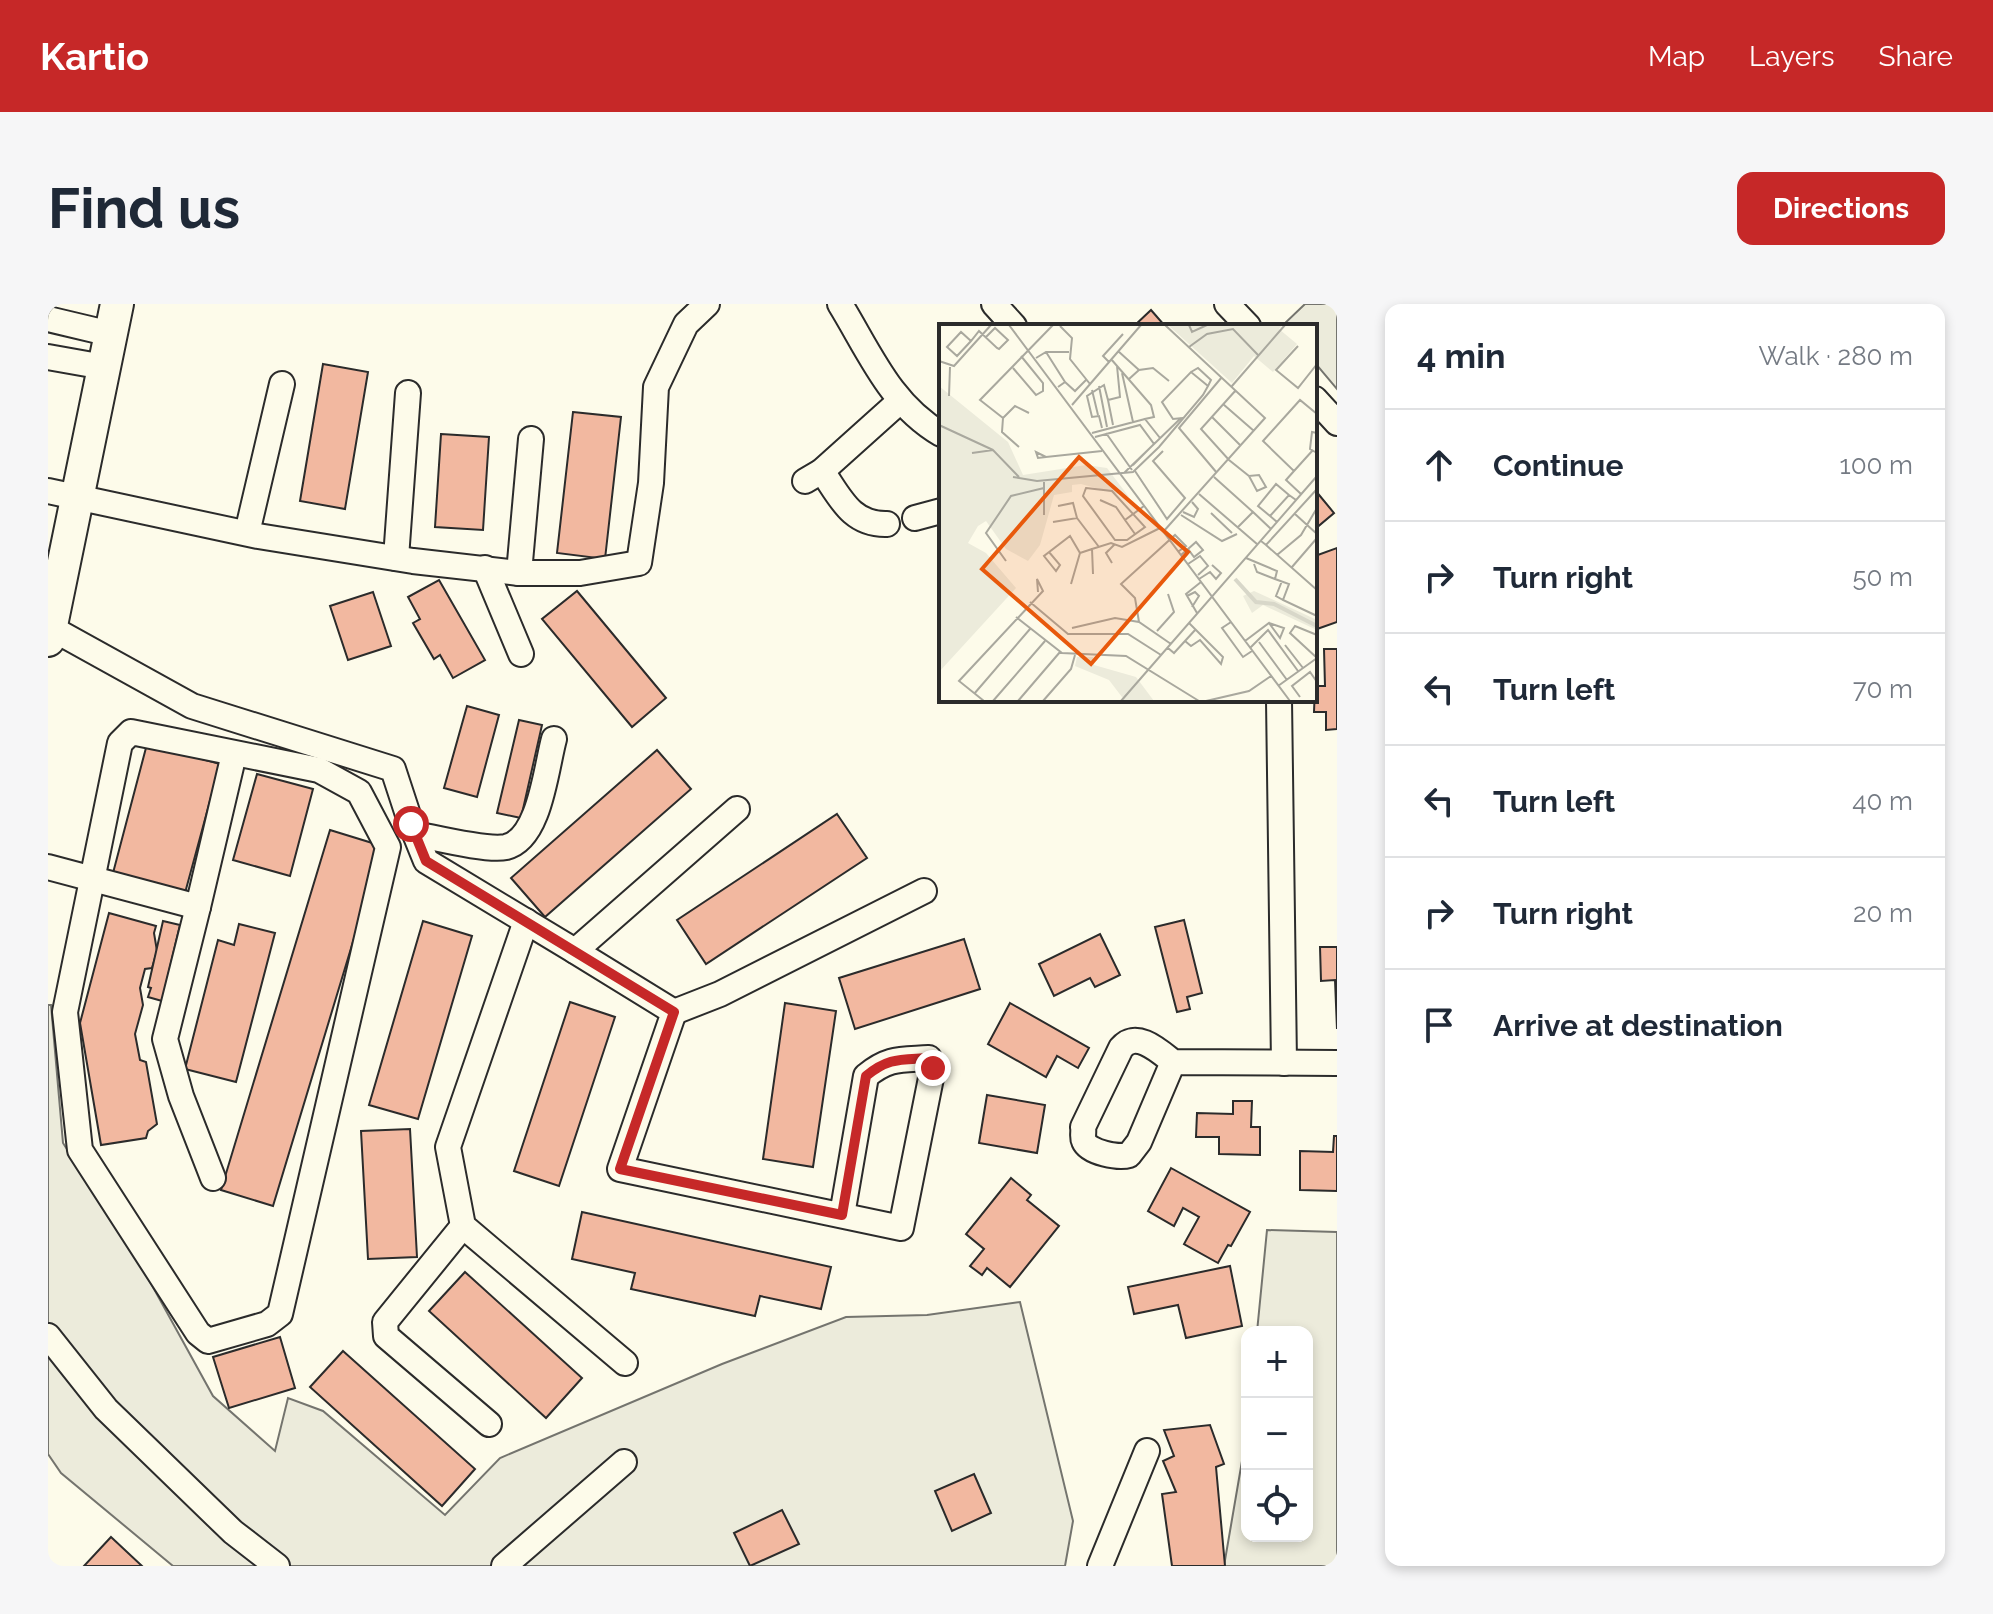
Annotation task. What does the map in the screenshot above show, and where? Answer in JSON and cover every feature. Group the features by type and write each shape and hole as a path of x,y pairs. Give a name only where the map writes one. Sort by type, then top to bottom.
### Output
{"main road":[{"path":"49,634 63,494 104,367 114,319"}],"street":[{"path":"63,494 247,533 396,558 519,573 580,573 639,563 651,483 656,387 686,324 707,304"},
{"path":"840,304 900,401 922,423 939,433"},
{"path":"994,304 1012,324"},
{"path":"1227,304 1246,324"},
{"path":"48,319 114,319"},
{"path":"48,357 104,367"},
{"path":"247,533 282,384"},
{"path":"396,558 408,393"},
{"path":"887,524 872,524 858,518 814,476 900,401"},
{"path":"1317,401 1337,423"},
{"path":"519,573 531,439"},
{"path":"915,518 939,512"},
{"path":"485,568 521,654"},
{"path":"49,634 192,706 393,769 426,861 674,1012"},
{"path":"1279,702 1284,1063"},
{"path":"131,732 234,754 319,770 359,792 388,847 280,1314 267,1324 208,1341 198,1333 80,1150 65,1012 120,743 131,732"},
{"path":"415,834 504,848 523,838 534,819 554,739"},
{"path":"213,1178 181,1096 165,1039 234,754"},
{"path":"575,951 737,809"},
{"path":"48,867 198,907"},
{"path":"842,1215 866,1076 893,1059 929,1058 933,1068 901,1228 620,1169 674,1012 720,994 924,891"},
{"path":"526,921 448,1147 463,1226 625,1363"},
{"path":"1173,1062 1139,1142 1129,1155 1117,1156 1089,1147 1084,1141 1083,1127 1127,1041 1135,1039 1173,1062 1337,1063"},
{"path":"463,1226 385,1322 386,1336 489,1424"},
{"path":"48,1336 106,1409 233,1532 277,1566"},
{"path":"1100,1566 1147,1451"},
{"path":"504,1566 624,1462"}],"shaded area":[{"path":"1305,304 1337,304 1337,389 1317,365 1317,324 1284,324"},
{"path":"48,1005 51,1005 63,1143 143,1269 213,1396 275,1451 288,1398 323,1411 445,1515 500,1458 722,1364 846,1317 927,1315 1020,1302 1073,1521 1065,1566 173,1566 61,1473 48,1454"},
{"path":"1267,1230 1337,1232 1337,1566 1224,1566 1241,1467 1241,1542 1313,1542 1313,1326 1258,1326"}],"building":[{"path":"1151,310 1163,324 1136,324"},
{"path":"323,364 368,372 345,509 300,501"},
{"path":"573,412 621,417 605,559 557,553"},
{"path":"441,434 489,437 483,530 435,527"},
{"path":"1317,492 1334,513 1317,527"},
{"path":"1337,548 1337,622 1317,629 1317,555"},
{"path":"439,580 485,660 453,678 440,655 434,659 413,623 420,619 408,597"},
{"path":"577,591 666,698 632,727 542,619"},
{"path":"373,592 391,646 348,660 330,606"},
{"path":"1324,649 1337,649 1337,729 1326,730 1326,712 1314,712 1317,686 1325,686"},
{"path":"467,706 499,715 477,797 444,788"},
{"path":"519,720 542,725 521,818 497,813"},
{"path":"147,744 220,764 185,893 113,873"},
{"path":"657,750 691,789 545,917 511,878"},
{"path":"257,774 313,789 290,876 233,860"},
{"path":"837,814 867,858 706,964 677,920"},
{"path":"330,830 382,846 273,1206 221,1190"},
{"path":"109,913 156,926 157,951 152,968 145,969 140,988 143,1005 135,1034 140,1060 146,1062 157,1124 148,1131 146,1138 101,1145 80,1023"},
{"path":"1184,920 1202,993 1187,997 1190,1009 1177,1012 1155,927"},
{"path":"163,921 180,925 162,1001 148,997 151,988 148,987"},
{"path":"423,921 472,936 418,1119 369,1105"},
{"path":"239,924 275,933 236,1082 185,1069 218,940 234,945"},
{"path":"1100,934 1120,975 1095,987 1090,978 1054,996 1039,964"},
{"path":"964,939 980,989 855,1029 839,978"},
{"path":"1320,947 1337,947 1337,1029 1335,980 1321,981"},
{"path":"570,1002 615,1017 559,1186 514,1171"},
{"path":"785,1003 836,1011 813,1167 763,1159"},
{"path":"1010,1003 1089,1048 1078,1068 1057,1056 1046,1077 988,1044"},
{"path":"987,1095 1045,1105 1037,1153 979,1143"},
{"path":"1233,1101 1252,1101 1251,1127 1260,1127 1260,1155 1219,1154 1219,1137 1196,1137 1197,1113 1233,1114"},
{"path":"410,1129 417,1257 368,1259 361,1131"},
{"path":"1334,1136 1337,1136 1337,1191 1300,1190 1300,1151 1333,1152"},
{"path":"1171,1168 1250,1212 1218,1263 1184,1244 1199,1217 1183,1208 1174,1226 1148,1211"},
{"path":"1011,1178 1031,1195 1027,1200 1059,1226 1010,1287 987,1268 982,1275 970,1266 984,1249 966,1234"},
{"path":"582,1212 831,1267 821,1309 760,1296 755,1316 631,1289 635,1273 572,1259"},
{"path":"1230,1266 1242,1326 1186,1338 1178,1305 1134,1314 1128,1287"},
{"path":"465,1272 582,1378 546,1418 429,1311"},
{"path":"280,1337 295,1388 229,1408 213,1357"},
{"path":"343,1351 475,1469 442,1506 310,1387"},
{"path":"1210,1425 1224,1464 1216,1467 1225,1566 1172,1566 1162,1494 1176,1492 1163,1461 1174,1456 1164,1430"},
{"path":"974,1474 991,1513 952,1531 935,1491"},
{"path":"782,1510 799,1544 750,1566 734,1533"},
{"path":"111,1537 142,1566 84,1566"}],"route":[{"path":"411,824 426,861 674,1012 620,1169 842,1215 866,1076 893,1059 929,1058 933,1068"}]}
